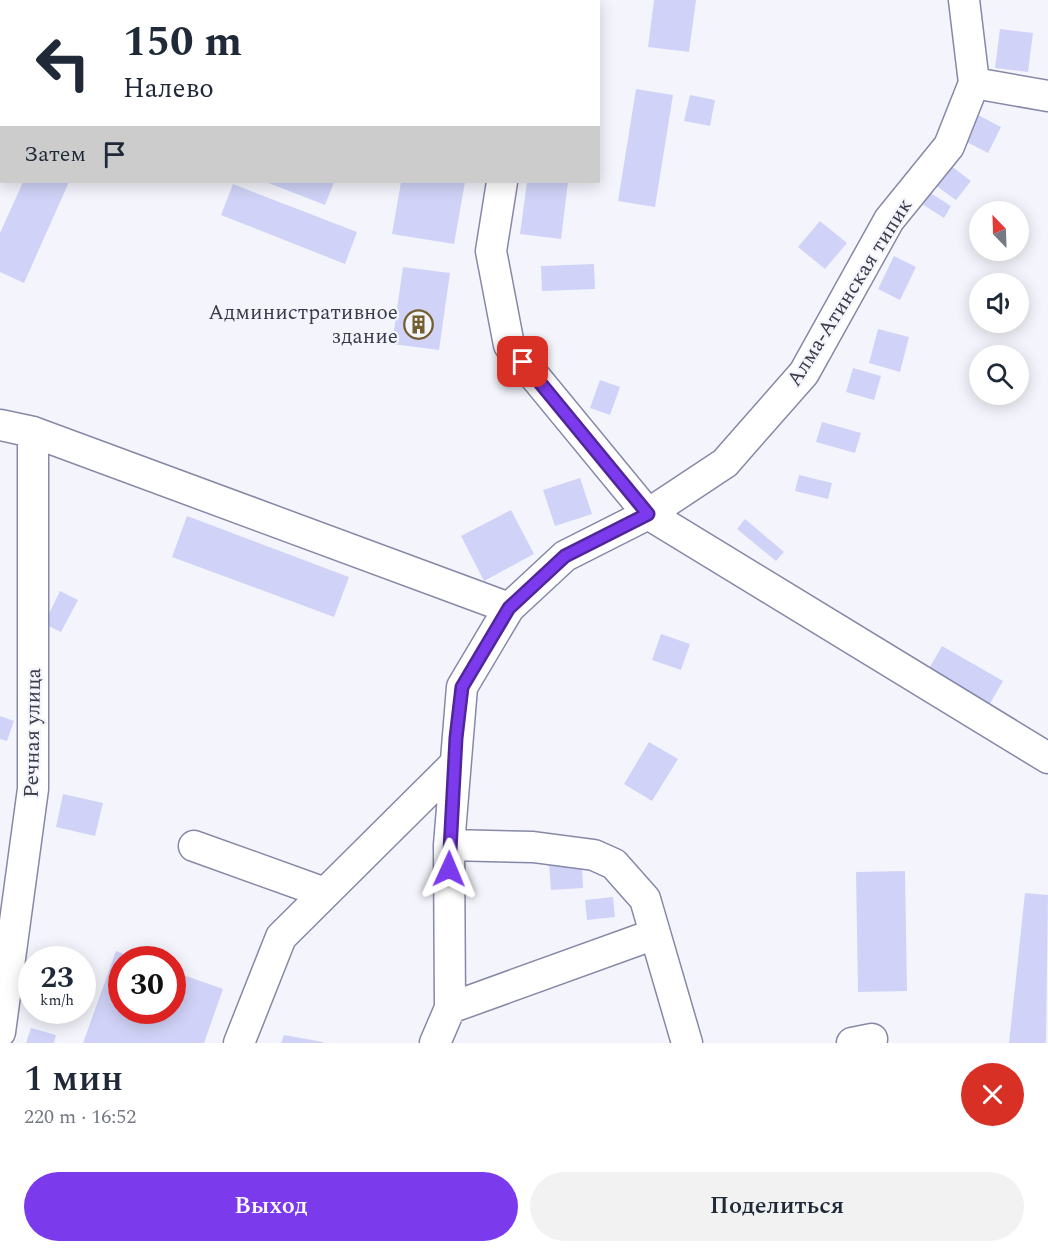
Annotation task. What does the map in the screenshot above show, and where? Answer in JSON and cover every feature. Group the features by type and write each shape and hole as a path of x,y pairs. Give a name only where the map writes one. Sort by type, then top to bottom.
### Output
{"street":[{"name":"Алма-Атинская типик","path":"435,1043 450,1008 449,845 462,687 509,608 565,556 648,514 725,463 804,373 889,220 949,146 974,83 964,0"},
{"path":"974,83 1048,96"},
{"path":"502,183 491,251 509,345 648,514 1048,758"},
{"path":"0,425 33,432 509,608"},
{"name":"Речная улица","path":"0,1032 33,789 33,432"},
{"path":"239,1043 280,937 454,765"},
{"path":"449,845 533,848 594,855 614,864 645,899 687,1043"},
{"path":"194,846 325,893"},
{"path":"450,1008 655,934"}],"building":[{"path":"654,0 696,0 689,52 648,47"},
{"path":"1000,29 1033,33 1028,72 995,68"},
{"path":"636,89 673,95 655,207 618,201"},
{"path":"690,95 715,100 710,126 684,121"},
{"path":"976,114 1001,127 988,153 963,140"},
{"path":"946,162 971,181 956,200 931,182"},
{"path":"23,183 69,183 24,283 0,272 0,233"},
{"path":"269,183 334,183 325,205"},
{"path":"401,183 465,183 454,244 392,234"},
{"path":"527,183 568,183 561,239 520,234"},
{"path":"233,184 357,232 345,264 221,215"},
{"path":"924,189 951,206 944,218 917,201"},
{"path":"820,221 847,243 825,269 798,247"},
{"path":"894,256 916,267 900,300 878,289"},
{"path":"594,264 595,289 542,291 541,266"},
{"name":"Административное здание","path":"403,267 450,273 439,350 392,344"},
{"path":"878,329 909,337 900,372 869,363"},
{"path":"853,368 881,376 874,400 846,392"},
{"path":"600,380 620,387 610,415 590,408"},
{"path":"822,422 861,433 855,453 816,442"},
{"path":"799,475 832,483 828,499 795,491"},
{"path":"580,478 592,514 555,526 543,490"},
{"path":"511,510 534,554 484,581 461,536"},
{"path":"187,516 349,577 334,617 172,557"},
{"path":"745,519 784,552 776,561 737,529"},
{"path":"60,591 78,600 61,632 44,624"},
{"path":"661,634 690,644 681,670 652,660"},
{"path":"942,646 1003,681 988,707 927,672"},
{"path":"0,716 14,721 7,741 0,739"},
{"path":"649,742 678,759 652,801 624,784"},
{"path":"63,794 103,803 95,836 56,827"},
{"path":"582,862 583,888 551,890 549,864"},
{"path":"905,871 907,991 858,992 856,872"},
{"path":"1025,893 1048,895 1046,1043 1009,1043"},
{"path":"613,897 615,917 587,920 585,900"},
{"path":"108,973 108,1024 186,1024 186,976 223,989 204,1043 83,1043 90,1024 96,1024 96,1007"},
{"path":"31,1028 56,1035 54,1043 26,1043"},
{"path":"284,1035 323,1042 323,1043 281,1043"}],"place":[{"name":"Административное здание","path":"419,324"}],"route":[{"path":"449,869 456,738 462,687 509,608 565,556 648,514 523,362"}]}
